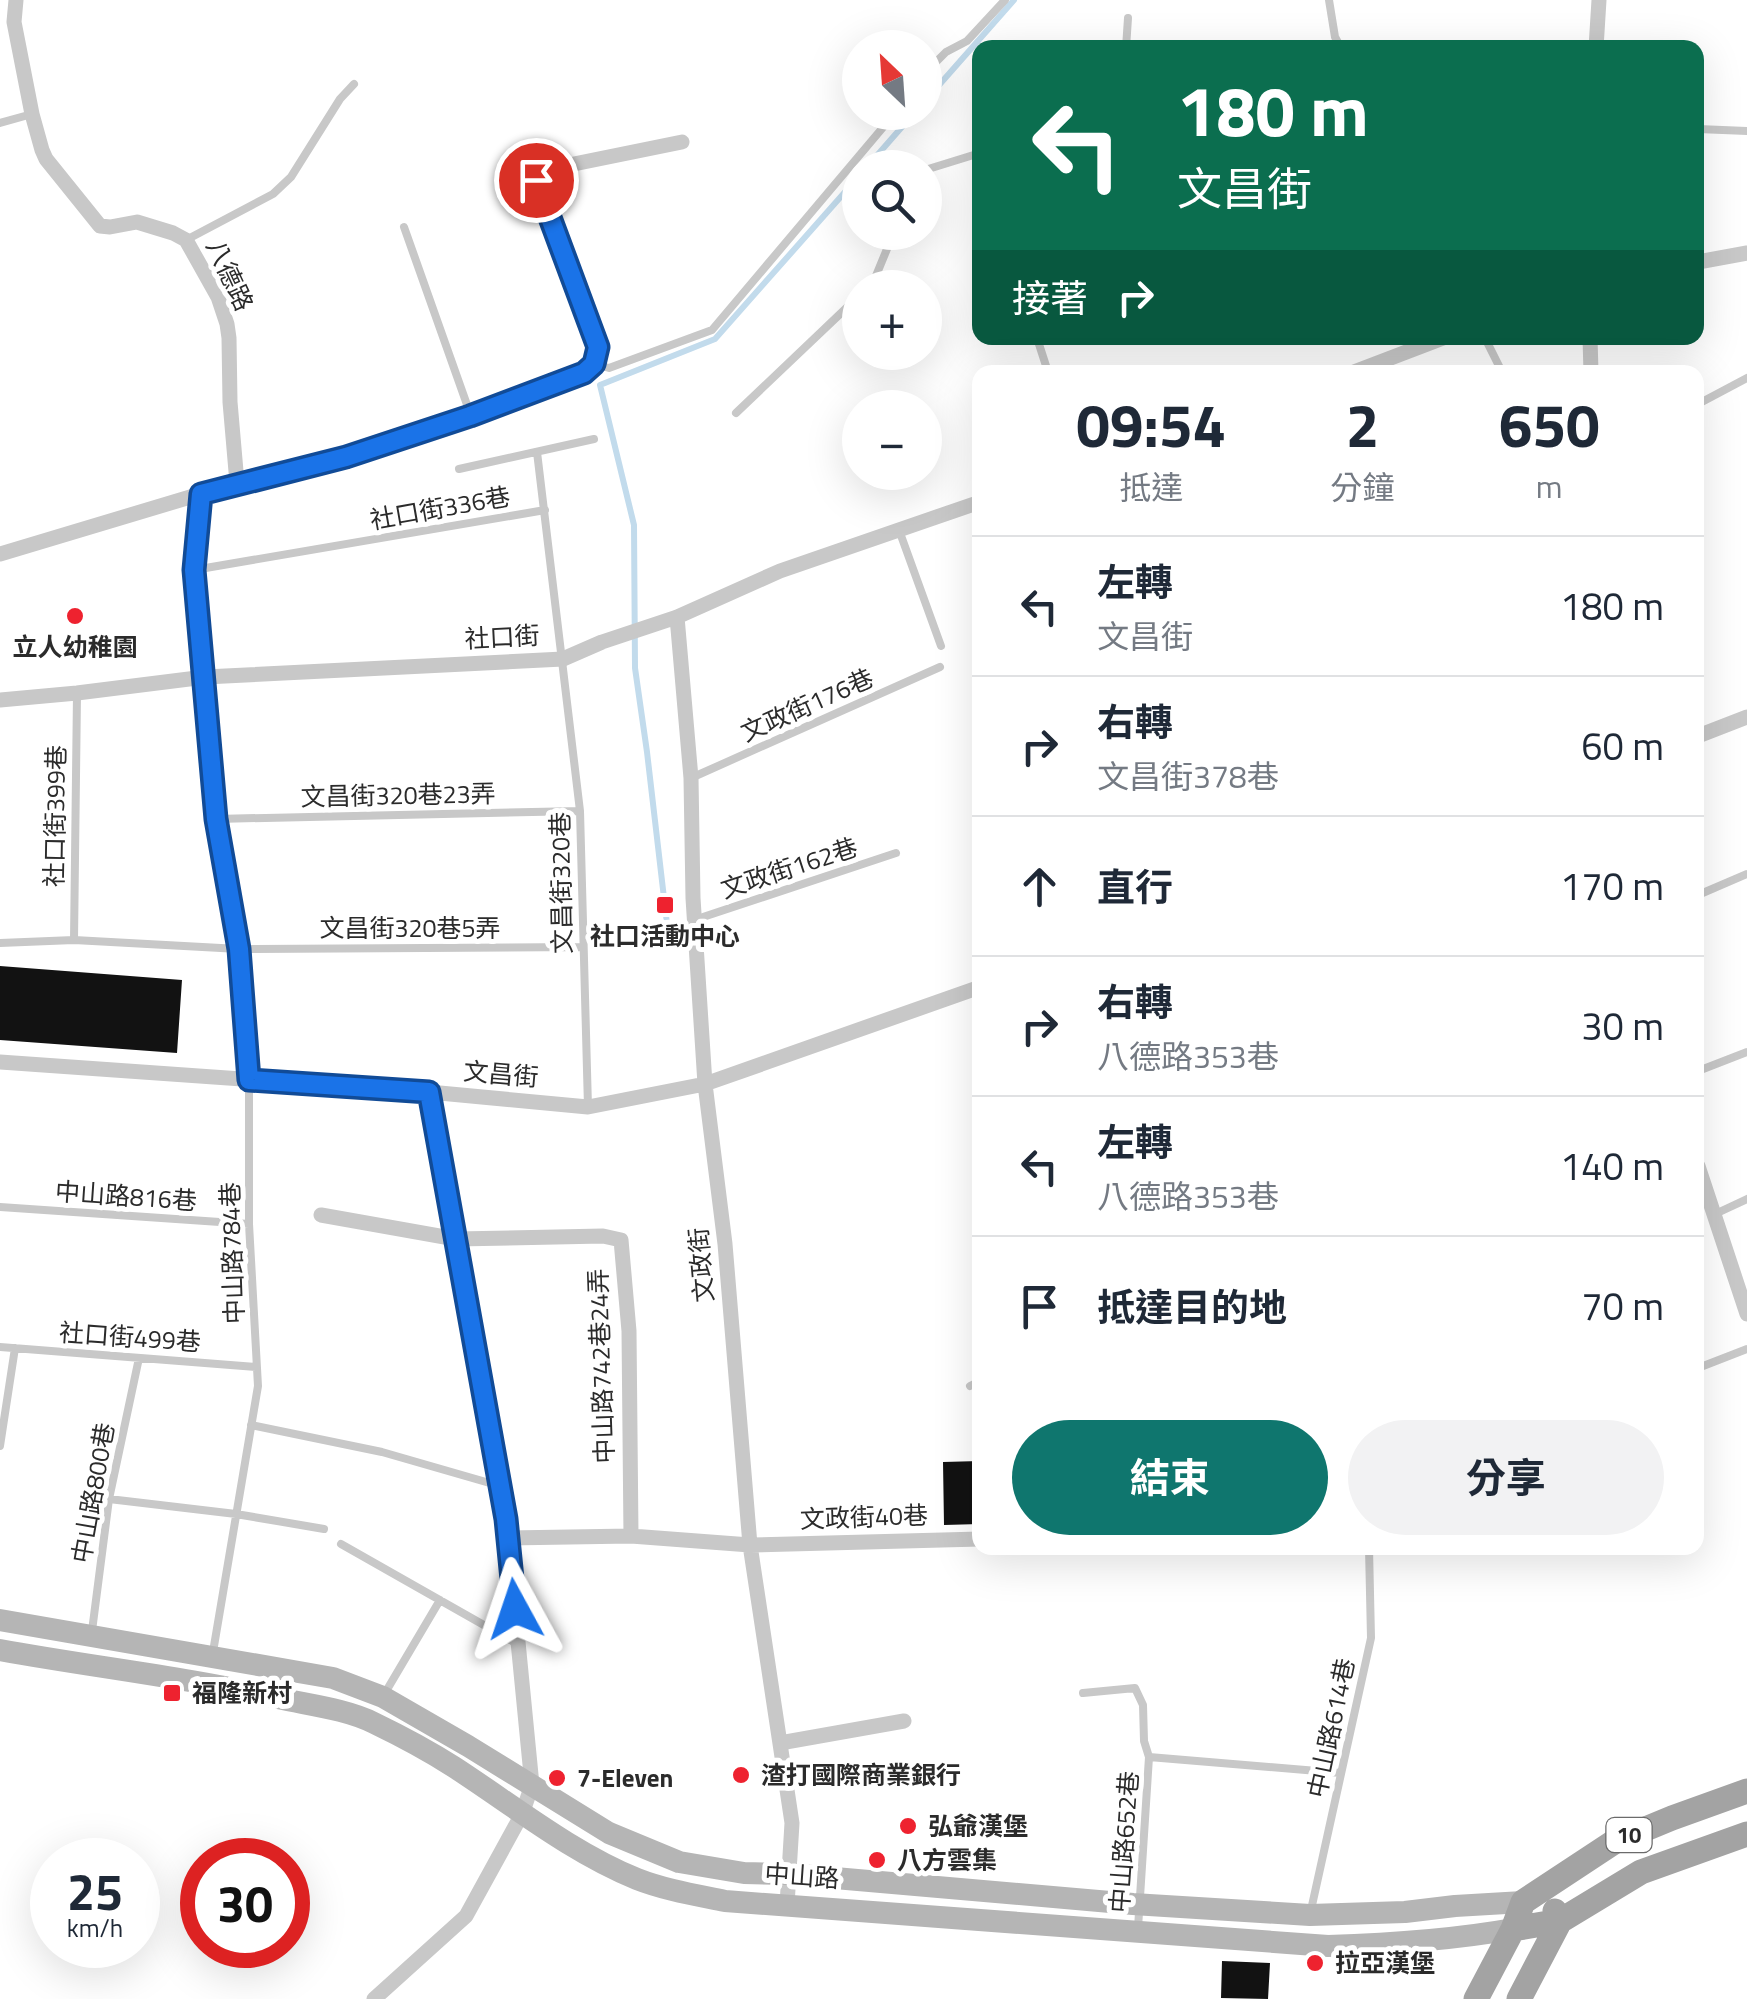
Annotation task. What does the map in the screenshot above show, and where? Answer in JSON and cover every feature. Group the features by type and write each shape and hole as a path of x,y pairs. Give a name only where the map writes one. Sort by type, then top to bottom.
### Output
{"main road":[{"name":"中山路","path":"1523,1902 1614,1842 1747,1791"},
{"name":"中山路","path":"1513,1929 1560,1921 1641,1872 1747,1834"},
{"path":"1519,1999 1560,1921 1546,1888"},
{"path":"1476,1999 1523,1902"}],"street":[{"name":"八德路","path":"16,0 14,22 32,114 46,160 96,223 110,227 137,222 173,232 186,240 218,297 230,338 230,402 237,484"},
{"path":"1596,40 1599,0"},
{"path":"0,554 201,494 346,457 584,373 594,364 598,347 536,180 564,166 682,142"},
{"path":"1704,261 1747,254"},
{"path":"1372,365 1425,345"},
{"name":"社口街","path":"0,700 205,677 563,659 677,617 780,571 972,505"},
{"name":"文政街","path":"677,617 690,778 705,1084 725,1244 750,1545 792,1823 787,1905"},
{"path":"1704,734 1747,717"},
{"name":"文昌街","path":"0,1062 588,1107 705,1084 972,990"},
{"path":"374,1999 466,1916 522,1814 532,1785 508,1538 429,1092"},
{"path":"1704,1183 1747,1314"},
{"path":"321,1214 456,1239"},
{"name":"中山路742巷24弄","path":"456,1239 603,1236 621,1240 629,1331 631,1536"},
{"name":"文政街40巷","path":"508,1538 631,1536 750,1545 972,1539"},
{"name":"中山路","path":"0,1620 333,1678 383,1697 608,1833 679,1862 744,1873 1310,1915 1523,1902"},
{"name":"中山路","path":"0,1650 208,1682 370,1721 452,1766 604,1864 638,1879 725,1901 1328,1946 1413,1943 1513,1929"},
{"path":"780,1743 904,1721"}],"lane":[{"path":"942,56 966,41 1005,0"},
{"path":"1330,0 1336,40"},
{"path":"1127,40 1128,18"},
{"path":"186,240 284,186 340,99 354,84"},
{"path":"0,123 32,114"},
{"path":"1704,128 1747,132"},
{"path":"594,364 609,368 712,330 881,130"},
{"path":"942,165 972,155"},
{"path":"404,227 470,416"},
{"path":"736,413 842,312"},
{"path":"1704,401 1747,378"},
{"path":"459,469 594,438"},
{"path":"538,452 545,510"},
{"name":"中山路784巷","path":"201,494 194,570 216,819 239,949 249,1080 248,1224 258,1386 212,1657"},
{"name":"社口街336巷","path":"194,570 545,510 563,659"},
{"path":"899,530 941,646"},
{"name":"文昌街320巷","path":"563,659 580,811 588,1107"},
{"name":"文政街176巷","path":"690,778 940,667"},
{"name":"社口街399巷","path":"74,940 77,693"},
{"name":"文昌街320巷23弄","path":"216,819 580,811"},
{"name":"文政街162巷","path":"694,920 896,853"},
{"path":"1704,892 1747,874"},
{"name":"文昌街320巷5弄","path":"0,944 74,940 239,949 582,947"},
{"path":"1704,1069 1747,1052"},
{"path":"1715,1214 1747,1199"},
{"name":"中山路816巷","path":"0,1207 248,1224"},
{"name":"社口街499巷","path":"0,1347 256,1367"},
{"path":"0,1446 15,1348"},
{"path":"1704,1366 1747,1349"},
{"name":"中山路800巷","path":"92,1636 109,1499 138,1358"},
{"path":"252,1425 382,1452 500,1486"},
{"path":"109,1499 324,1529"},
{"path":"341,1544 518,1644"},
{"name":"中山路614巷","path":"1310,1915 1371,1638 1369,1555"},
{"path":"383,1697 440,1600"},
{"name":"中山路652巷","path":"1084,1693 1135,1688 1143,1704 1144,1742 1150,1757 1138,1932"},
{"path":"1150,1757 1341,1773"}],"building":[{"path":"0,966 182,980 177,1053 0,1040"},
{"path":"972,1461 972,1524 944,1525 943,1462"},
{"path":"1222,1961 1270,1963 1268,1999 1221,1998"}],"waterway":[{"path":"979,40 1014,0"},
{"path":"942,82 972,48"},
{"path":"882,150 899,130"},
{"path":"669,941 635,668 634,525 600,385 715,339 842,195"}],"place":[{"name":"立人幼稚園","path":"75,616"},
{"name":"社口活動中心","path":"665,905"},
{"name":"福隆新村","path":"172,1693"},
{"name":"渣打國際商業銀行","path":"741,1775"},
{"name":"7-Eleven","path":"557,1778"},
{"name":"弘爺漢堡","path":"908,1826"},
{"name":"八方雲集","path":"877,1860"},
{"name":"拉亞漢堡","path":"1315,1963"}],"route":[{"path":"515,1609 506,1519 429,1092 249,1080 239,949 216,819 194,570 201,494 346,457 470,416 584,373 594,364 598,347 536,180"}]}
